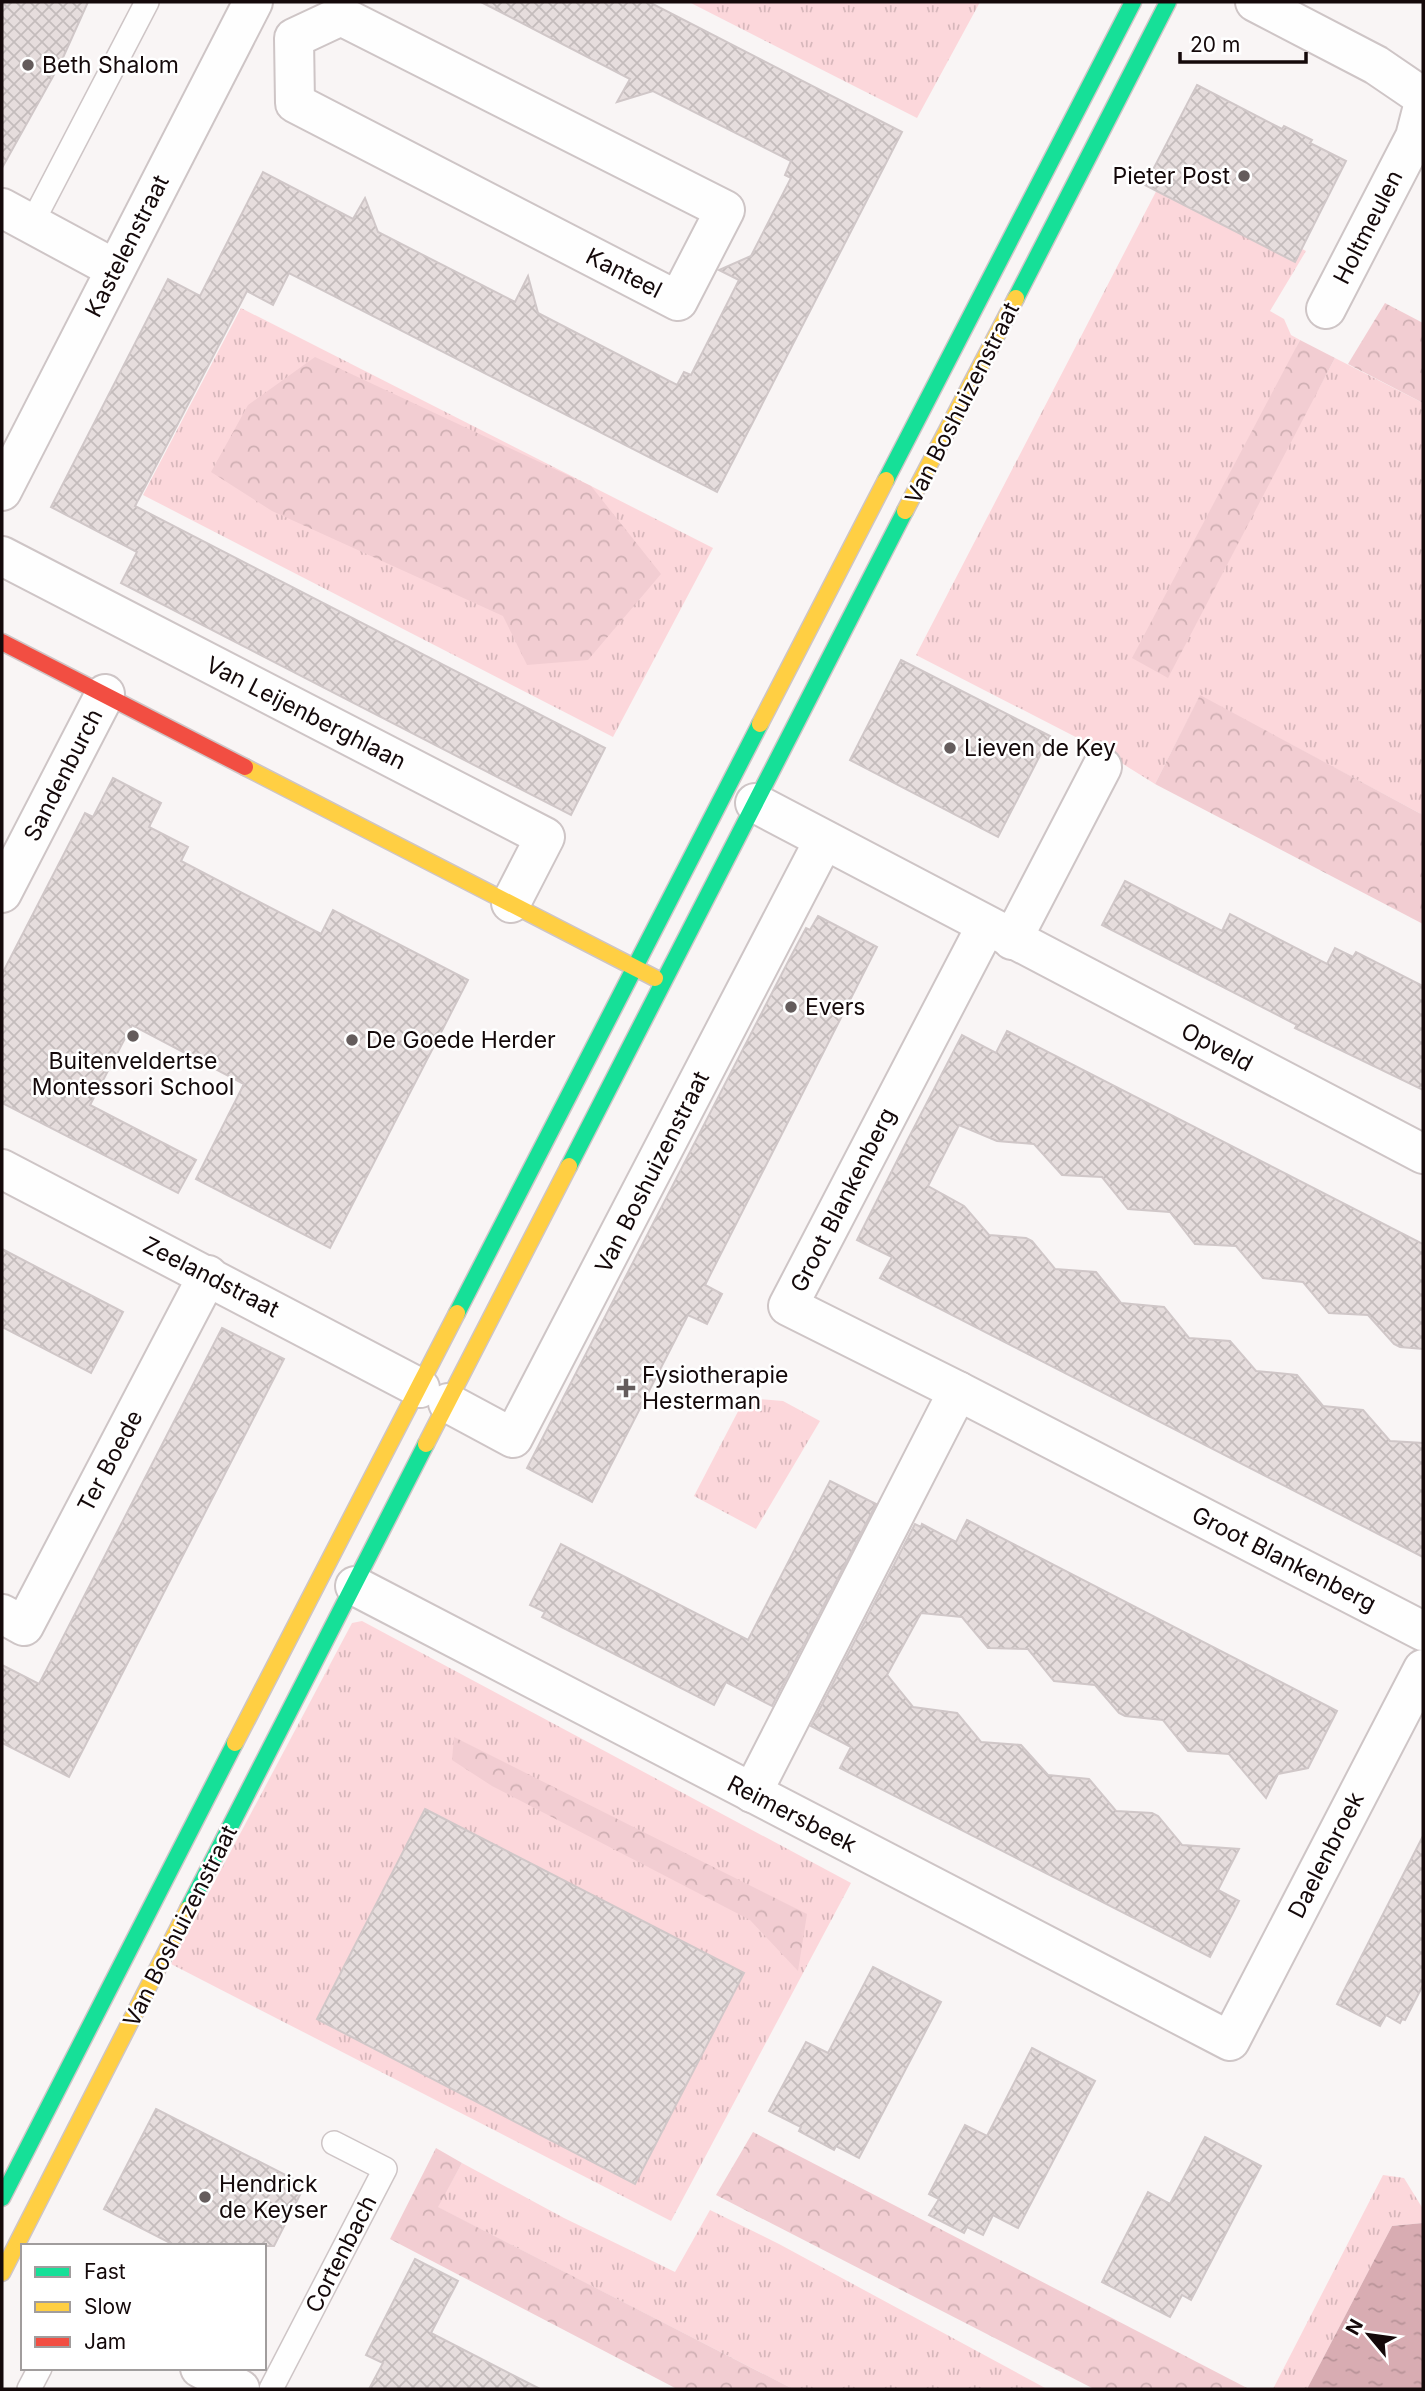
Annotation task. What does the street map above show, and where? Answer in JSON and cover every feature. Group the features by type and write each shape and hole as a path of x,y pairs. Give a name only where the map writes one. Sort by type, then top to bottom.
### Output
{"street":[{"name":"Van Boshuizenstraat","path":"2,2198 340,1578 434,1395 663,982 741,796 1133,2"},
{"name":"Van Boshuizenstraat","path":"8,2270 340,1578 434,1395 634,967 741,796 1168,2"},
{"path":"1256,2 1376,65 1423,97"},
{"path":"249,8 294,38"},
{"name":"Kastelenstraat","path":"6,473 115,269 249,8"},
{"name":"Kanteel","path":"341,16 725,209 678,301 295,103 294,38 341,16"},
{"name":"Holtmeulen","path":"1326,309 1415,137 1423,106"},
{"path":"17,216 115,269"},
{"name":"Van Leijenberghlaan","path":"2,556 545,837 511,903"},
{"path":"2,642 663,982"},
{"name":"Sandenburch","path":"2,893 105,694"},
{"path":"999,933 1102,767"},
{"name":"Opveld","path":"741,796 1423,1154"},
{"name":"Van Boshuizenstraat","path":"434,1395 513,1438 824,840"},
{"name":"Groot Blankenberg","path":"999,933 788,1306 1423,1632"},
{"name":"Zeelandstraat","path":"2,1169 434,1395"},
{"name":"Ter Boede","path":"2,1614 24,1626 208,1275"},
{"path":"752,1793 958,1391"},
{"name":"Reimersbeek","path":"340,1578 1230,2041"},
{"name":"Daelenbroek","path":"1230,2041 1423,1669"}],"lane":[{"path":"17,216 147,2"},
{"name":"Cortenbach","path":"271,2389 385,2169 334,2143"},
{"path":"29,2389 39,2370"}],"green space":[{"path":"689,2 980,2 917,118"},
{"path":"1163,178 1306,251 1270,311 1284,319 1291,335 1300,340 1296,348 1319,388 1335,358 1423,403 1423,815 1200,696 1155,784 1099,749 916,655"},
{"path":"1385,303 1423,323 1423,403 1348,364"},
{"path":"241,308 713,548 613,737 143,495"},
{"path":"1300,340 1335,358 1168,678 1132,658"},
{"path":"315,357 591,486 661,574 588,660 527,665 503,616 272,511 211,472 248,405"},
{"path":"1200,695 1423,815 1423,924 1155,784"},
{"path":"745,1398 783,1401 820,1421 756,1529 694,1496"},
{"path":"362,1621 851,1883 671,2221 171,1964 352,1623"},
{"path":"454,1737 807,1914 798,1971 750,1920 492,1786 452,1760"},
{"path":"753,2132 1249,2389 1094,2389 716,2195"},
{"path":"436,2148 462,2163 438,2207 793,2389 677,2389 390,2239"},
{"path":"462,2163 564,2218 675,2272 710,2210 779,2244 1047,2389 793,2389 437,2207"},
{"path":"1383,2175 1404,2178 1423,2209 1423,2223 1392,2226 1307,2389 1273,2389"}],"water":[{"path":"1423,2223 1423,2389 1307,2389 1392,2226"}],"building":[{"name":"Beth Shalom","path":"2,2 88,2 61,62 2,168"},
{"path":"481,2 649,2 902,132 717,492 289,273 273,305 247,291 135,506 605,748 571,815 121,583 137,552 51,507 168,279 200,296 263,172 353,219 365,198 378,232 515,302 528,276 538,313 677,385 684,372 691,375 739,280 719,270 751,256 791,178 785,175 791,161 653,91 617,102 630,79"},
{"name":"Pieter Post","path":"1197,85 1282,129 1284,126 1312,140 1310,143 1346,161 1295,262 1145,185"},
{"name":"Lieven de Key","path":"901,660 1050,736 998,837 850,760"},
{"path":"113,778 161,803 149,827 188,847 181,861 321,934 333,910 468,980 330,1248 196,1179 244,1084 132,1025 90,1105 196,1160 178,1193 2,1103 2,974 85,813 93,817"},
{"path":"1125,881 1222,931 1230,914 1327,964 1335,948 1353,957 1356,952 1423,986 1423,1090 1295,1028 1297,1025 1102,925"},
{"path":"818,916 877,947 705,1285 722,1294 707,1324 688,1315 592,1502 527,1468 790,958 806,928 810,930"},
{"path":"1007,1031 1423,1244 1423,1349 1394,1344 1368,1315 1329,1313 1303,1282 1263,1278 1236,1246 1195,1244 1170,1212 1128,1209 1102,1177 1062,1175 1034,1144 997,1141 959,1125 928,1186 964,1206 989,1235 1026,1238 1032,1241 1055,1269 1096,1272 1121,1303 1164,1307 1189,1338 1230,1341 1256,1371 1297,1375 1323,1406 1363,1410 1390,1441 1423,1443 1423,1557 880,1278 892,1257 857,1240 906,1143 962,1035 996,1053"},
{"path":"2,1249 123,1312 91,1373 2,1327"},
{"path":"222,1328 284,1359 69,1777 2,1743 2,1665 39,1684"},
{"path":"830,1481 876,1504 772,1706 726,1682 714,1705 542,1617 545,1612 530,1605 561,1544 748,1640"},
{"path":"967,1520 1337,1711 1308,1768 1278,1774 1266,1798 1229,1754 1188,1751 1163,1720 1119,1713 1095,1685 1054,1681 1028,1649 988,1648 962,1617 921,1613 887,1675 913,1707 957,1713 981,1742 1021,1745 1048,1775 1089,1779 1116,1811 1152,1813 1158,1816 1182,1845 1239,1849 1218,1890 1239,1901 1210,1957 840,1768 851,1747 811,1726 915,1524 921,1527 922,1524 956,1542"},
{"path":"425,1809 744,1973 635,2184 317,2019"},
{"path":"1423,1836 1423,1985 1405,2020 1402,2019 1400,2023 1386,2015 1380,2026 1337,2004"},
{"path":"873,1967 941,2002 859,2158 836,2146 834,2150 799,2131 801,2127 769,2111 806,2042 828,2053"},
{"path":"1032,2048 1095,2081 1018,2228 993,2215 983,2235 967,2227 964,2233 929,2215 939,2199 929,2194 965,2125 987,2136"},
{"name":"Hendrick de Keyser","path":"156,2109 305,2185 274,2246 172,2244 104,2209"},
{"path":"1205,2137 1261,2166 1191,2300 1182,2295 1170,2317 1102,2282 1148,2192 1170,2204"},
{"path":"415,2259 458,2281 431,2333 540,2389 369,2389 383,2363 366,2355"}],"traffic: fast":[{"path":"886,480 1133,2"},
{"path":"1016,298 1168,2"},
{"path":"569,1166 905,511"},
{"path":"457,1313 760,724"},
{"path":"188,1909 426,1444"},
{"path":"2,2198 235,1743"}],"traffic: slow":[{"path":"905,511 1016,298"},
{"path":"760,724 886,480"},
{"path":"245,767 655,978"},
{"path":"426,1444 569,1166"},
{"path":"235,1743 457,1313"},
{"path":"2,2273 188,1909"}],"traffic: jam":[{"path":"2,642 245,767"}],"place":[{"name":"Beth Shalom","path":"28,65"},
{"name":"Pieter Post","path":"1244,176"},
{"name":"Lieven de Key","path":"950,748"},
{"name":"Evers","path":"791,1007"},
{"name":"Buitenveldertse Montessori School","path":"133,1036"},
{"name":"De Goede Herder","path":"352,1040"},
{"name":"Fysiotherapie Hesterman","path":"626,1388"},
{"name":"Hendrick de Keyser","path":"205,2197"}]}
